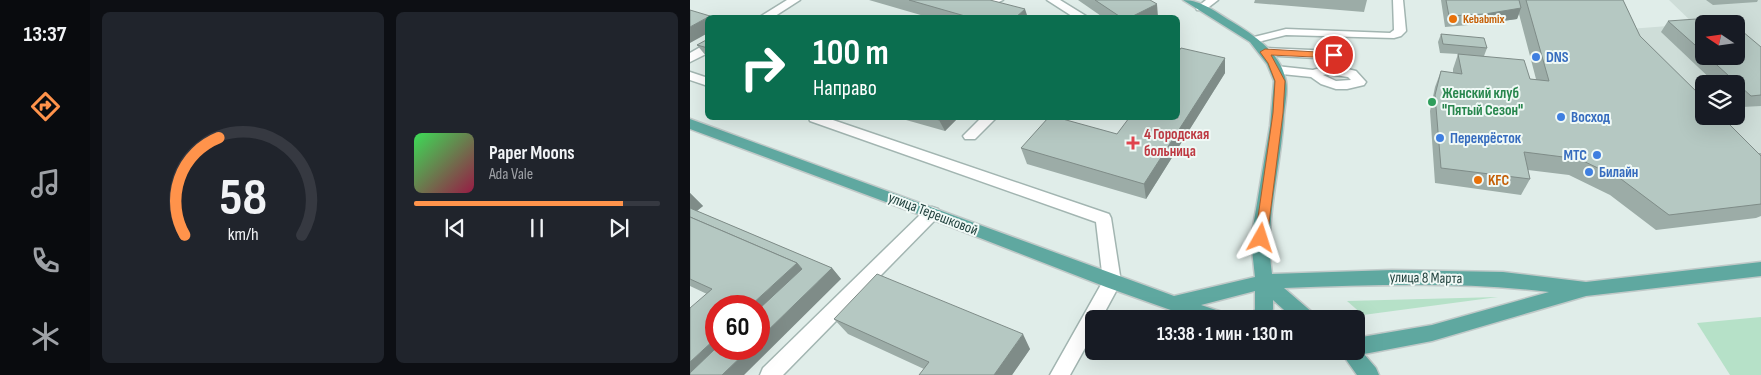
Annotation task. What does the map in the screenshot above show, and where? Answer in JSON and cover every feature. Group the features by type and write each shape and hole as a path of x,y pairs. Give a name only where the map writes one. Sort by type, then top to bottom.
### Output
{"main road":[{"path":"1188,0 1254,40 1265,52 1276,70 1280,81 1280,100 1261,227 1260,250 1264,282 1264,310"},
{"name":"улица Терешковой","path":"690,124 932,213 1112,282 1193,310"},
{"name":"улица 8 Марта","path":"1365,345 1432,333 1586,289 1761,269"},
{"name":"улица 8 Марта","path":"1264,282 1420,277 1503,279 1586,289"},
{"path":"1176,304 1264,282"},
{"path":"1264,282 1296,310"},
{"path":"1356,360 1369,375"}],"street":[{"path":"768,15 795,0"},
{"path":"979,0 990,3 998,0"},
{"path":"1052,0 1078,15"},
{"path":"1201,8 1213,0"},
{"path":"1254,40 1286,32 1390,36 1400,31 1398,0"},
{"path":"690,58 705,50"},
{"path":"1265,52 1334,55"},
{"path":"1276,70 1314,74"},
{"path":"690,76 705,81"},
{"path":"822,120 1103,218 1112,282 1060,375"},
{"path":"970,136 987,120"},
{"path":"770,375 932,213"}],"shaded area":[{"path":"1669,0 1761,0 1761,185 1710,125 1745,125 1745,75 1695,75 1695,107 1629,29 1694,24"}],"green space":[{"path":"1498,297 1365,315 1365,310 1357,310 1347,301"},
{"path":"1761,317 1761,375 1730,375 1697,323"}],"building":[{"path":"909,0 990,0 1025,9 1018,15 962,15"},
{"path":"1095,0 1150,0 1157,4 1135,15 1118,15"},
{"path":"1446,0 1519,0 1521,8 1485,14 1449,16"},
{"name":"Восход","path":"1526,0 1623,0 1640,36 1695,90 1695,125 1730,125 1761,156 1761,204 1669,215 1621,179 1579,159 1524,152 1530,179 1441,168 1435,95 1441,71 1462,74 1458,54 1524,60 1530,79 1549,81"},
{"path":"690,10 707,15 705,15 705,19 690,27"},
{"path":"1695,19 1695,45 1668,21"},
{"path":"1441,34 1484,38 1487,48 1443,44"},
{"path":"1745,34 1761,47 1761,95 1751,96 1745,91 1745,75 1728,75 1717,65 1745,65"},
{"path":"705,41 705,47 697,45"},
{"path":"1180,49 1225,58 1144,184 1021,148 1046,120 1066,120 1117,134 1128,120 1180,120"},
{"path":"690,208 832,268 770,328 770,299 802,269 797,263 690,217"},
{"path":"690,217 797,263 762,295 705,295 712,289 690,279"},
{"path":"877,274 1023,334 994,375 919,375 929,362 834,319"},
{"path":"705,295 705,348 690,362 690,308"},
{"path":"705,359 738,360 722,375 690,375"}],"place":[{"name":"Kebabmix","path":"1453,19"},
{"name":"DNS","path":"1536,57"},
{"name":"Женский клуб \"Пятый Сезон\"","path":"1432,102"},
{"name":"Восход","path":"1561,117"},
{"name":"Перекрёсток","path":"1440,138"},
{"name":"4 Городская больница","path":"1133,143"},
{"name":"МТС","path":"1597,155"},
{"name":"Билайн","path":"1589,172"},
{"name":"KFC","path":"1478,180"}],"route":[{"path":"1261,238 1261,227 1280,100 1280,81 1273,63 1265,52 1334,55"}]}
